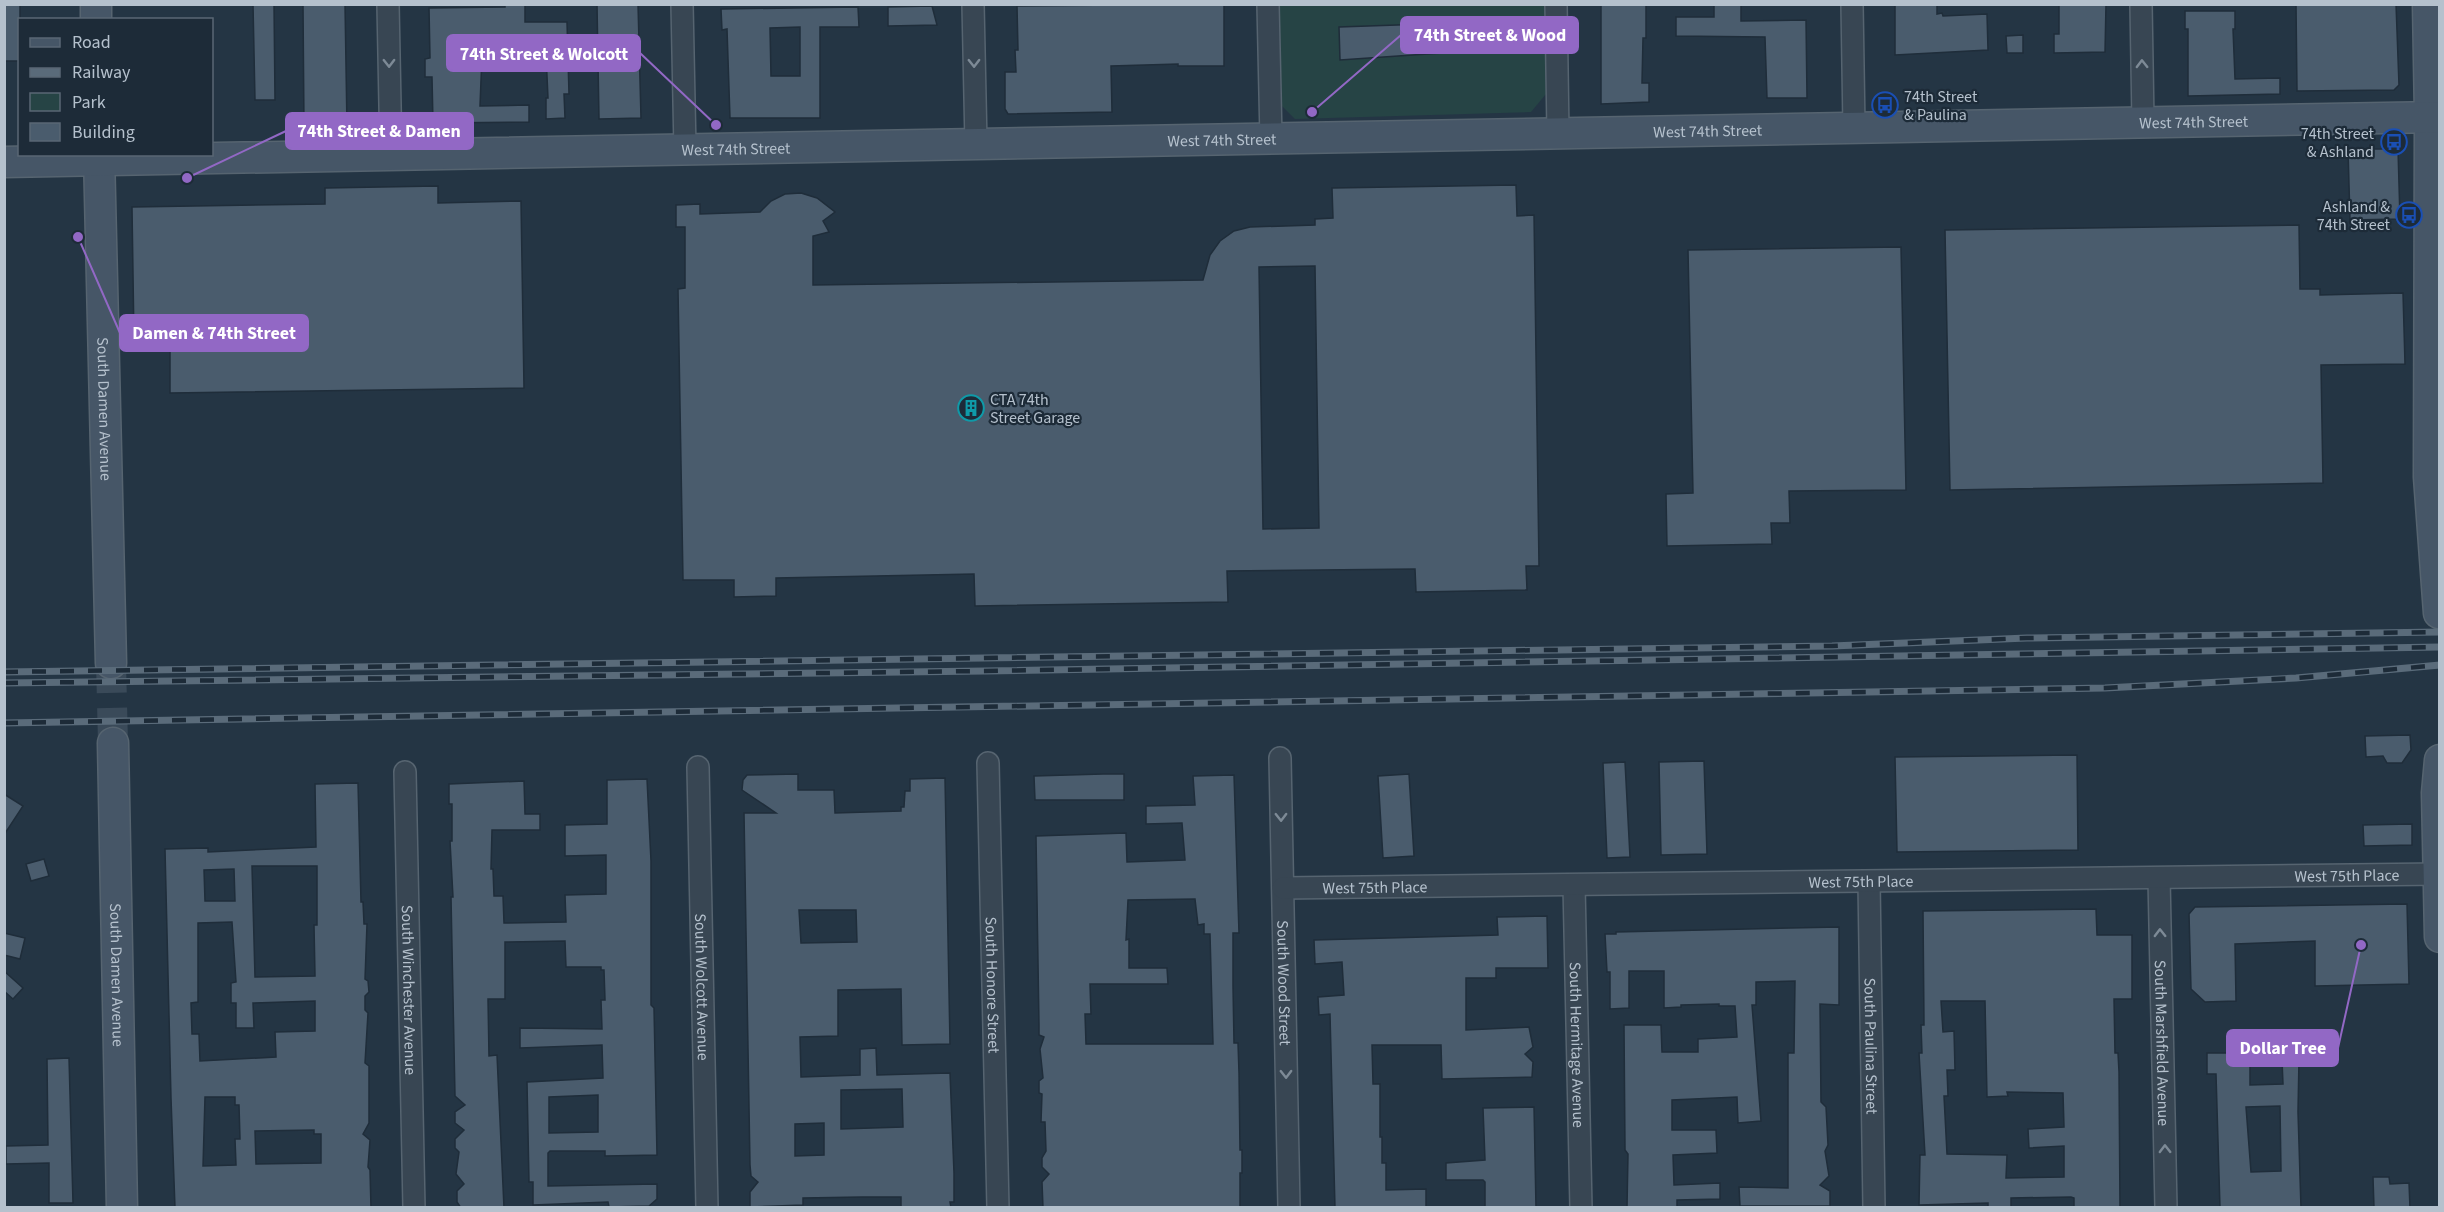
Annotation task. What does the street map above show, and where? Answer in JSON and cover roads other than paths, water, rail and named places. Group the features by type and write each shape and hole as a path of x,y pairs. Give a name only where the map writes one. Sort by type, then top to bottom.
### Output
{"street":[{"path":"388,4 391,156"},
{"path":"682,4 685,150"},
{"path":"973,4 976,144"},
{"path":"1268,4 1271,139"},
{"path":"1556,4 1558,133"},
{"path":"1852,4 1854,128"},
{"path":"2141,4 2143,122"},
{"path":"2428,4 2435,117 2429,477 2439,613"},
{"name":"West 74th Street","path":"4,162 99,158 391,156 2435,117"},
{"name":"South Damen Avenue","path":"99,158 111,663"},
{"name":"South Damen Avenue","path":"113,743 122,1208"},
{"name":"South Wood Street","path":"1280,758 1289,1208"},
{"path":"2439,760 2437,793 2439,937"},
{"name":"South Honore Street","path":"988,762 998,1208"},
{"name":"South Wolcott Avenue","path":"698,767 707,1208"},
{"name":"South Winchester Avenue","path":"405,772 414,1208"},
{"name":"West 75th Place","path":"1283,888 2439,874"},
{"name":"South Marshfield Avenue","path":"2159,878 2166,1208"},
{"name":"South Paulina Street","path":"1869,882 1874,1208"},
{"name":"South Hermitage Avenue","path":"1574,885 1581,1208"}],"tunnel":[{"path":"111,663 113,743"}],"railway":[{"path":"4,672 1832,646 2027,638 2440,632"},
{"path":"4,683 985,671 2440,647"},
{"path":"4,723 2105,688 2296,678 2440,665"}],"place":[{"name":"74th Street & Paulina","path":"1885,105"},
{"name":"74th Street & Wood","path":"1312,112"},
{"name":"74th Street & Wolcott","path":"716,125"},
{"name":"74th Street & Ashland","path":"2394,142"},
{"name":"74th Street & Damen","path":"187,178"},
{"name":"Ashland & 74th Street","path":"2409,215"},
{"name":"Damen & 74th Street","path":"78,237"},
{"name":"CTA 74th Street Garage","path":"971,408"},
{"name":"Dollar Tree","path":"2361,945"}]}
